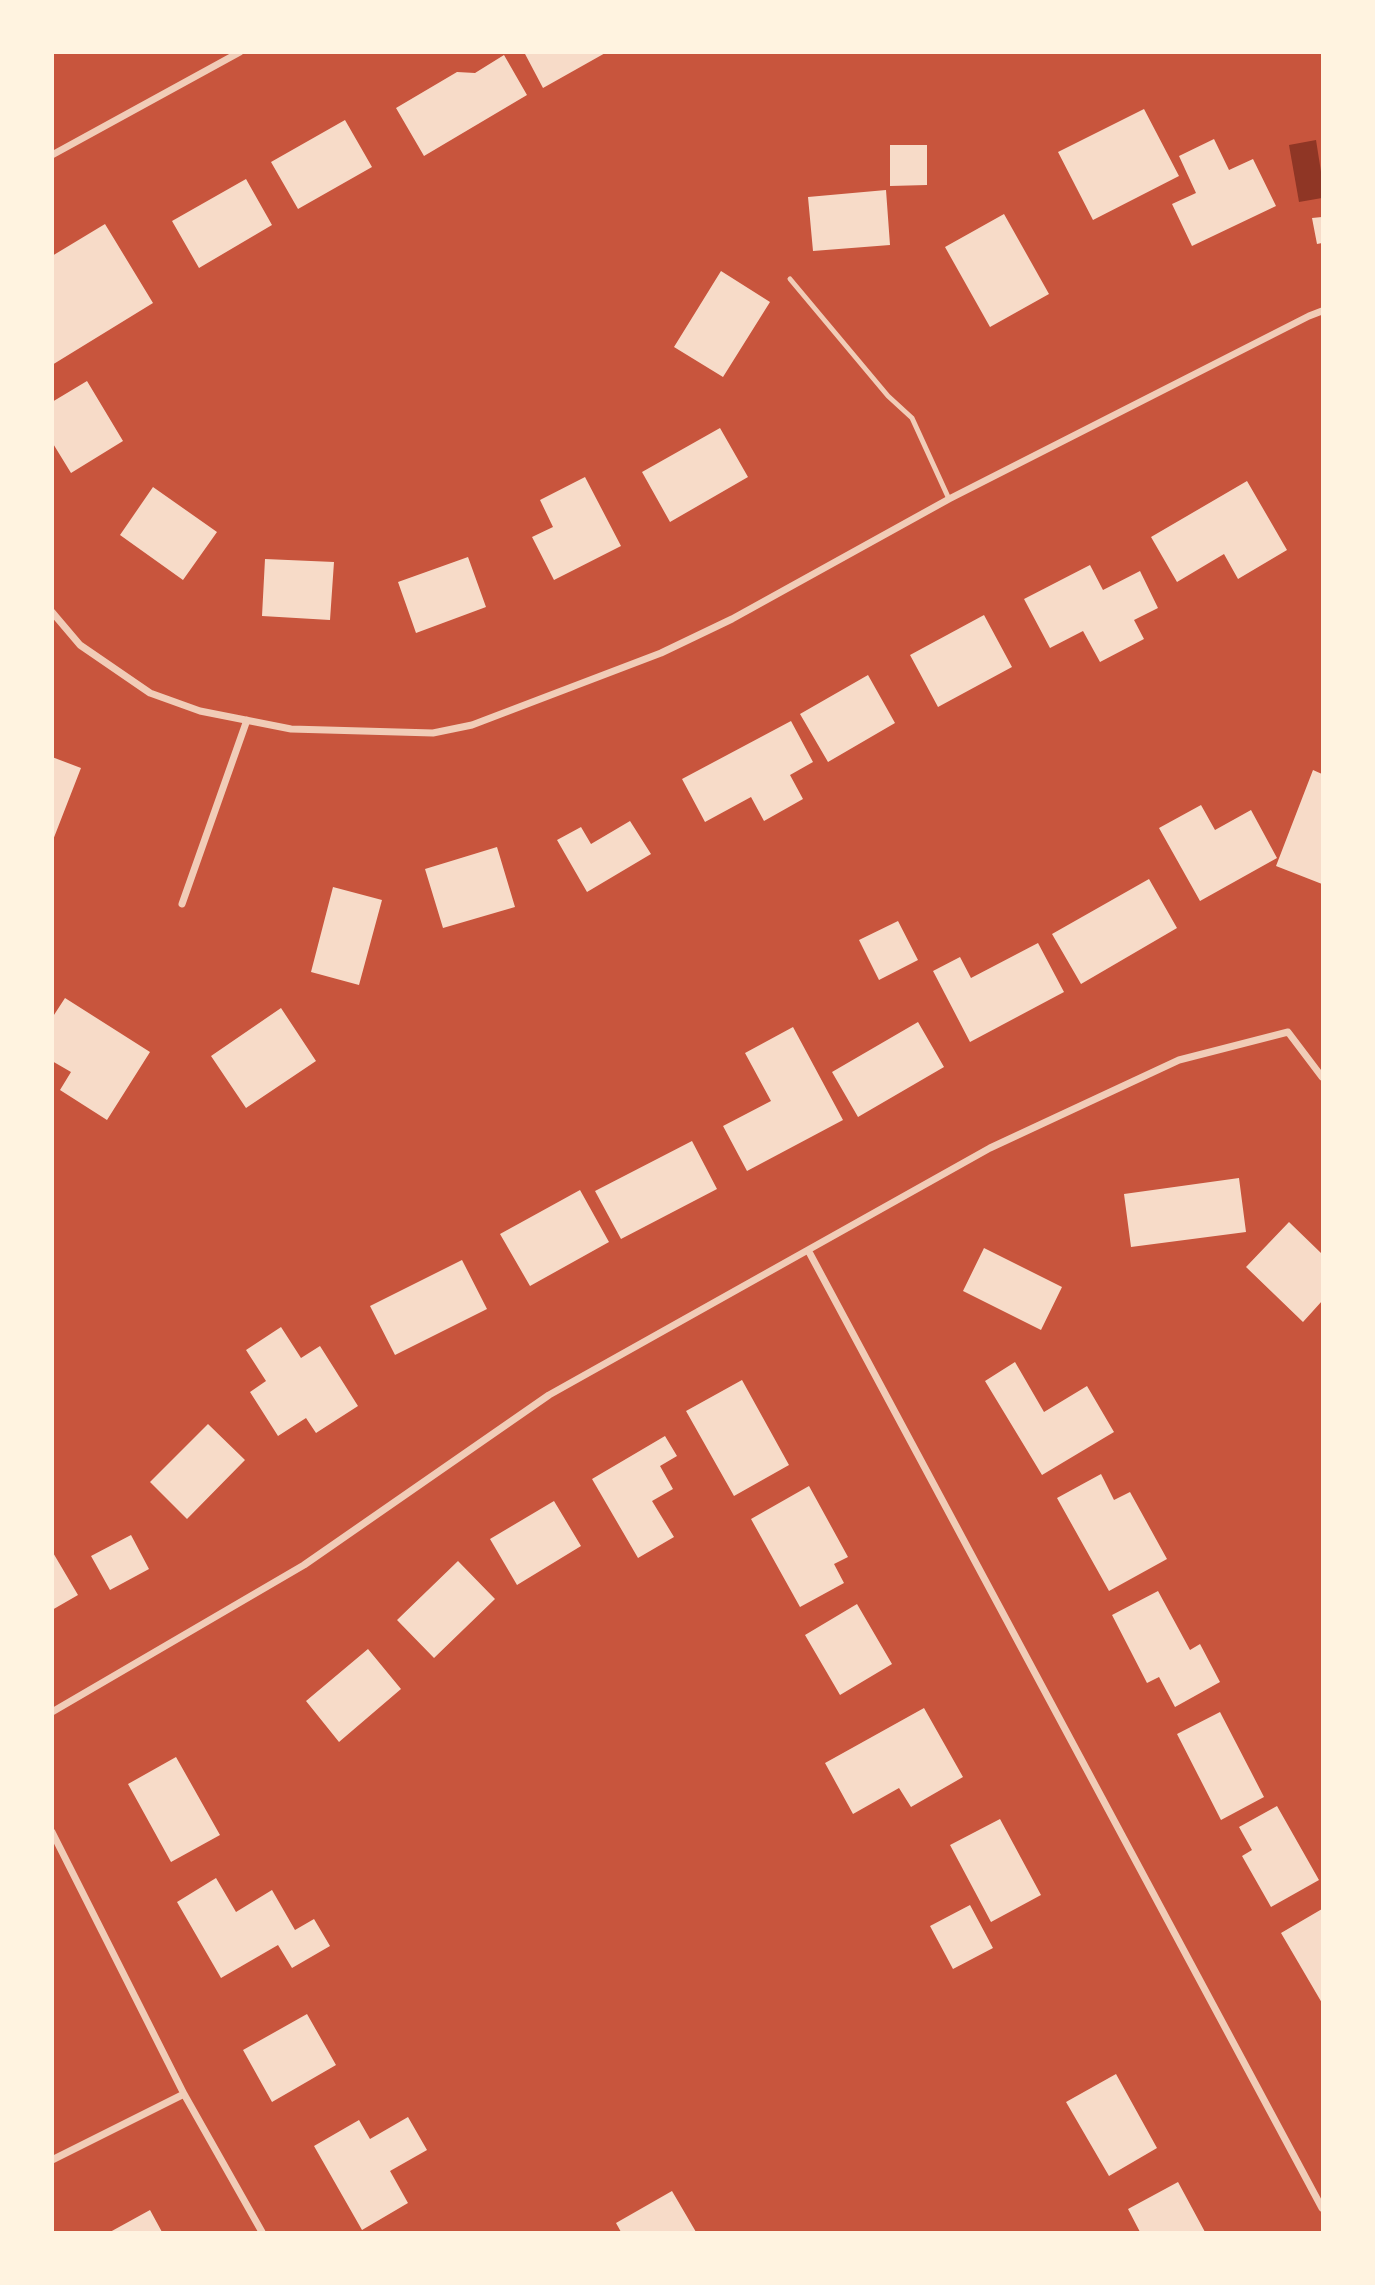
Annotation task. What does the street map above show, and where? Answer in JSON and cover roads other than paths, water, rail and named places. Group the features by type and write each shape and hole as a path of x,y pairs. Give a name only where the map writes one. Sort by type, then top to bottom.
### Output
{"street":[{"path":"52,155 240,52"},
{"path":"52,612 80,645 150,693 200,711 291,729 433,733 472,726 661,653 732,619 949,499 1322,311"},
{"path":"182,904 247,720"},
{"path":"52,1712 304,1565 549,1395 990,1148 1179,1060 1288,1032 1322,1077"},
{"path":"808,1250 1322,2208"},
{"path":"52,1832 184,2094 262,2232"},
{"path":"52,2160 184,2094"}],"lane":[{"path":"790,279 888,396 912,418 949,499"}]}
